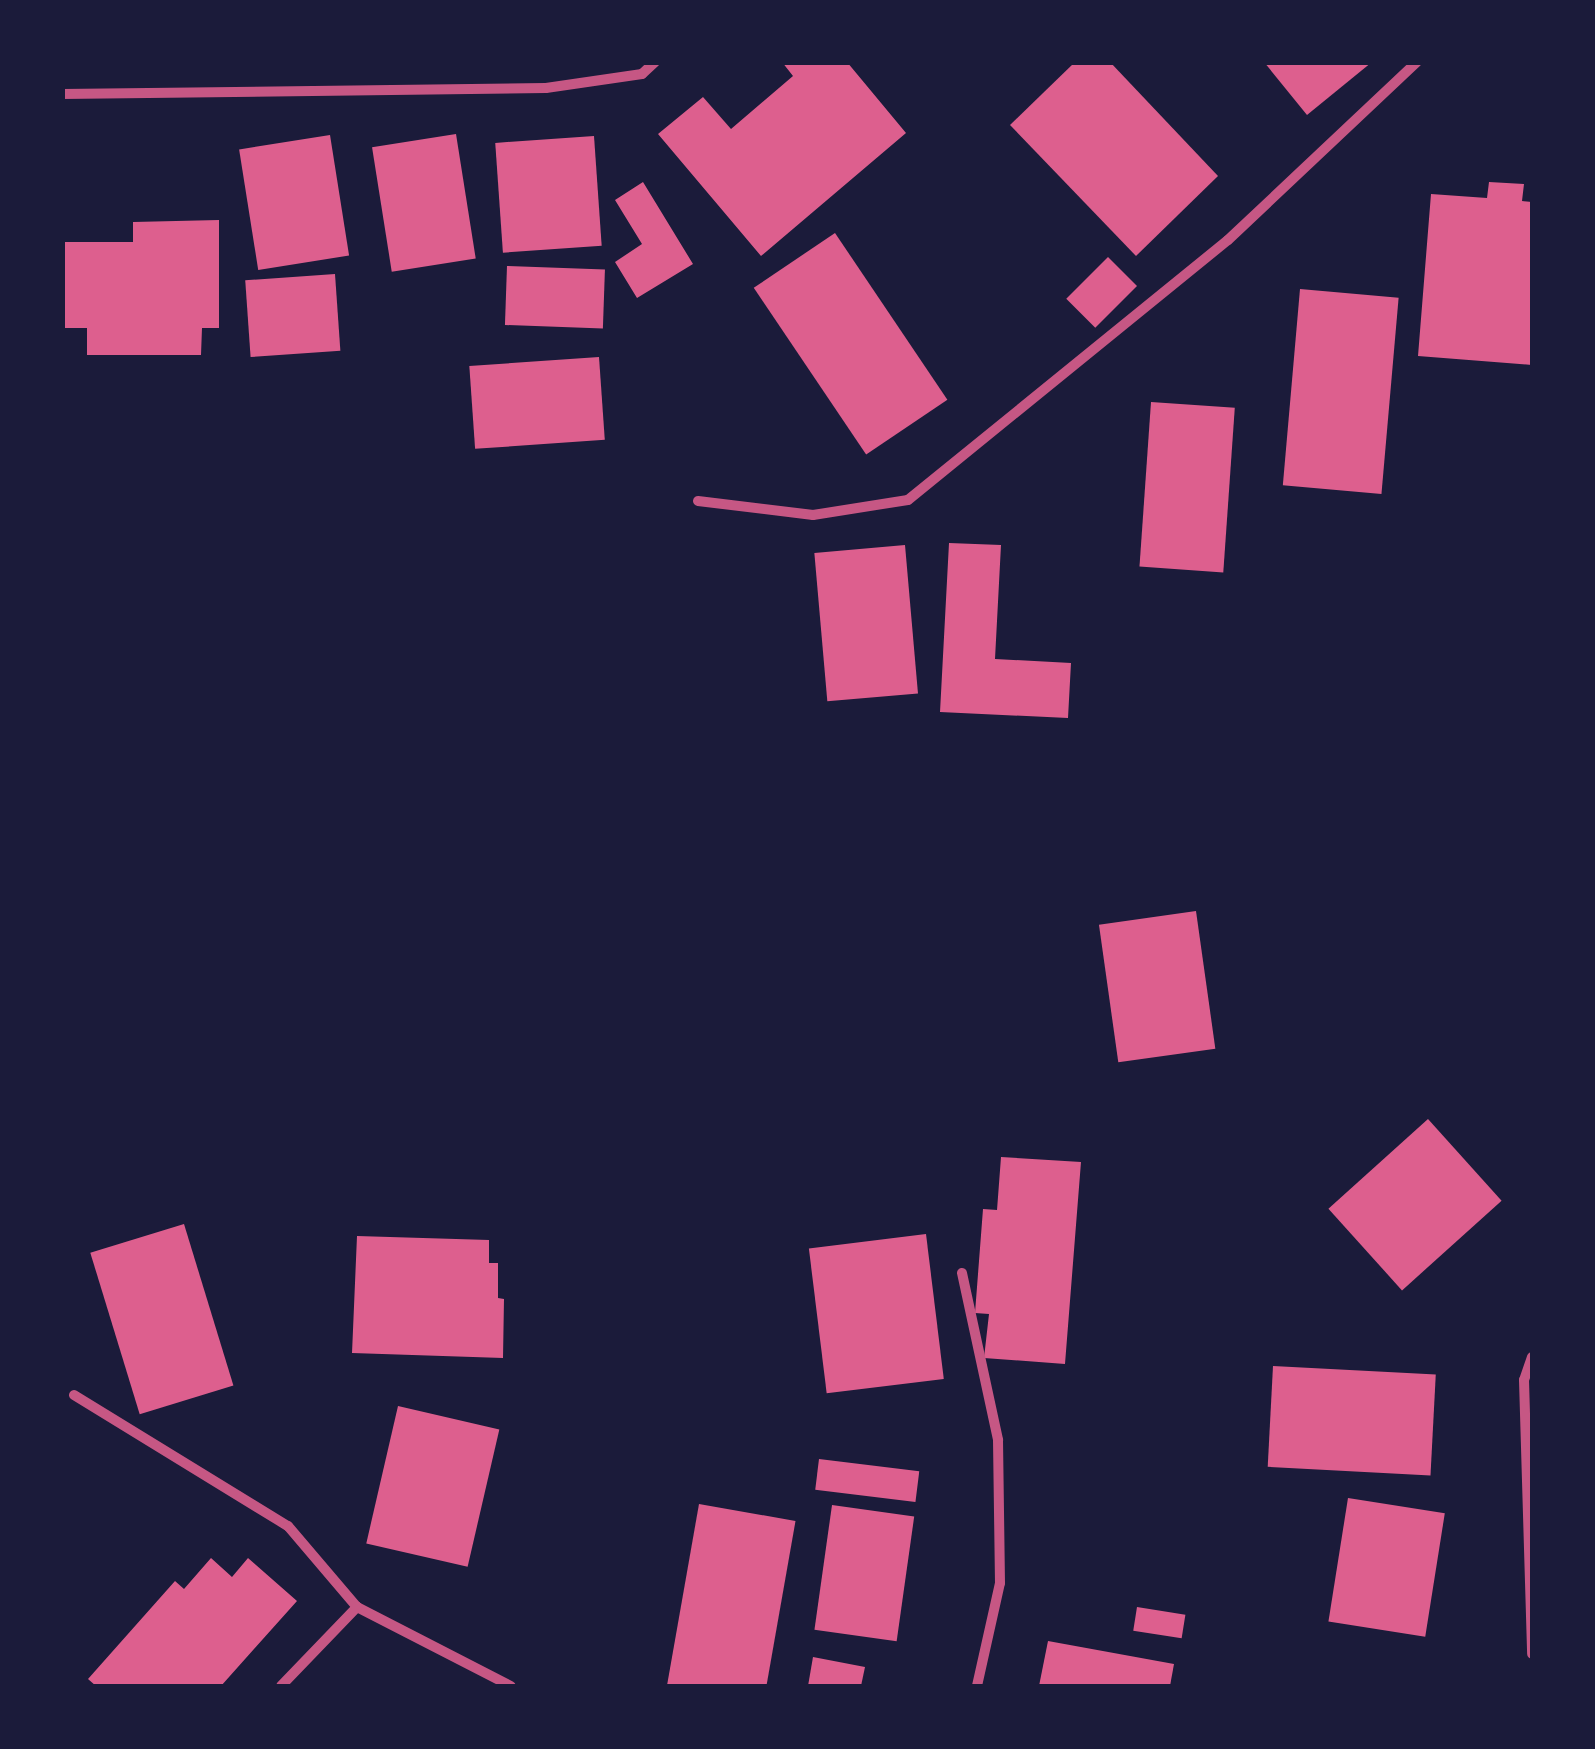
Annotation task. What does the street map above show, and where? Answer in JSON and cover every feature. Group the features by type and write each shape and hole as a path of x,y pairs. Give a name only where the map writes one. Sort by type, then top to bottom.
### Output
{"street":[{"path":"62,94 546,88 642,74 655,62"},
{"path":"698,500 813,516 908,500 1228,240 1417,62"},
{"path":"962,1272 998,1440 1000,1583 978,1686"},
{"path":"1532,1357 1524,1380 1532,1654"},
{"path":"74,1395 288,1526 357,1606 511,1686"},
{"path":"281,1686 357,1606"}],"building":[{"path":"782,62 847,62 906,133 761,256 658,134 703,97 731,129 793,76"},
{"path":"1075,62 1110,62 1218,176 1136,256 1010,125"},
{"path":"1264,62 1372,62 1307,115"},
{"path":"456,134 476,258 392,272 372,147"},
{"path":"330,135 349,255 258,270 239,149"},
{"path":"594,136 602,246 503,253 495,143"},
{"path":"643,182 693,264 637,298 615,262 642,244 615,200"},
{"path":"1489,182 1524,184 1522,201 1532,202 1532,365 1418,356 1431,194 1487,198"},
{"path":"219,220 219,328 202,328 201,355 87,355 87,328 62,328 62,242 133,242 133,222"},
{"path":"835,233 947,400 866,454 754,288"},
{"path":"1108,257 1137,286 1095,328 1066,299"},
{"path":"507,266 605,269 603,328 505,325"},
{"path":"335,274 340,351 251,357 245,280"},
{"path":"1300,289 1399,298 1381,494 1283,485"},
{"path":"599,357 605,440 475,449 469,366"},
{"path":"1151,402 1235,408 1223,572 1139,567"},
{"path":"949,543 1001,545 995,659 1071,663 1068,718 940,712"},
{"path":"905,545 918,693 827,701 814,553"},
{"path":"1196,911 1215,1049 1118,1062 1099,925"},
{"path":"1428,1119 1502,1201 1402,1290 1328,1209"},
{"path":"1001,1157 1081,1162 1065,1364 984,1358 989,1314 975,1313 983,1209 997,1210"},
{"path":"184,1224 233,1386 140,1414 90,1253"},
{"path":"926,1234 944,1379 827,1393 809,1248"},
{"path":"357,1236 489,1240 489,1263 498,1263 498,1298 504,1299 503,1358 352,1353"},
{"path":"1273,1366 1436,1375 1430,1475 1268,1467"},
{"path":"398,1406 499,1429 468,1567 366,1543"},
{"path":"819,1459 919,1471 915,1502 815,1490"},
{"path":"1348,1498 1445,1513 1425,1637 1328,1621"},
{"path":"699,1504 796,1521 766,1686 667,1686"},
{"path":"832,1505 914,1517 897,1641 814,1630"},
{"path":"211,1558 232,1577 248,1558 297,1601 221,1686 96,1686 88,1679 175,1581 184,1589"},
{"path":"1137,1607 1185,1615 1182,1638 1133,1631"},
{"path":"1048,1641 1174,1664 1170,1686 1039,1686"},
{"path":"813,1657 865,1667 861,1686 808,1686"}]}
